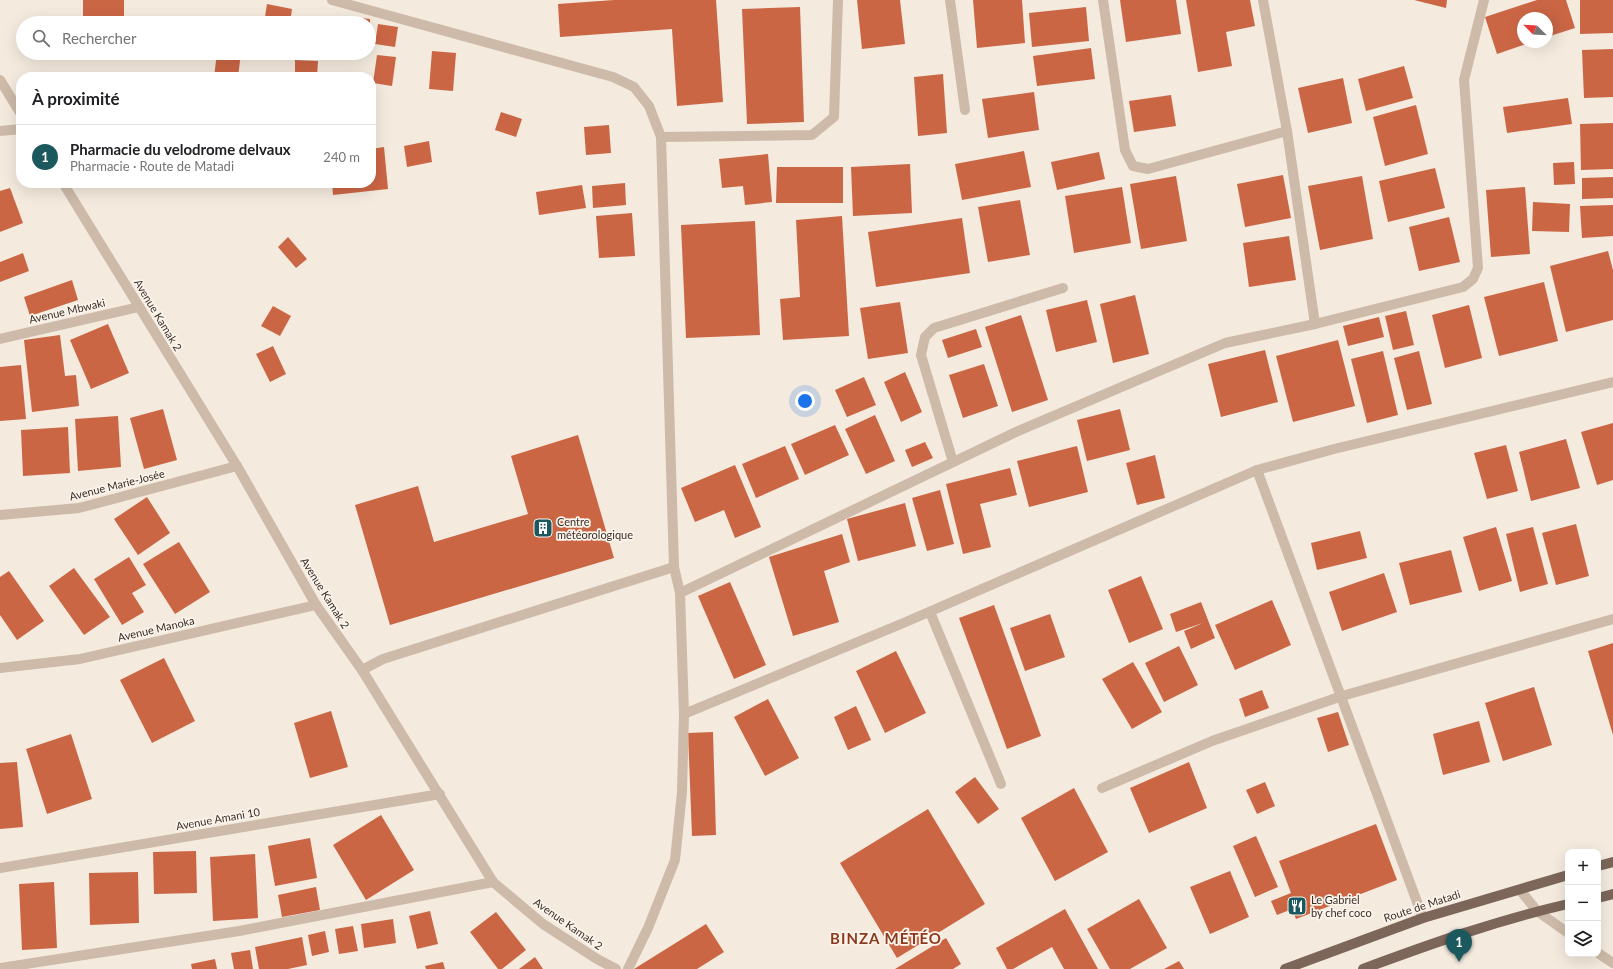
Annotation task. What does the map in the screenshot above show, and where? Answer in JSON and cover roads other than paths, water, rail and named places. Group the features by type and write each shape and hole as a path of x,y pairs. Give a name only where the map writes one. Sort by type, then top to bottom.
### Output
{"main road":[{"path":"1601,865 1613,862"},
{"name":"Route de Matadi","path":"1285,969 1423,918 1565,876"},
{"path":"1601,897 1613,894"},
{"path":"1363,969 1430,944 1537,911 1565,905"}],"street":[{"path":"332,0 358,4 613,77 634,87 639,93 649,106 661,137 674,568 680,593 684,714 682,792 674,860 648,928 628,969"},
{"path":"661,137 812,135 834,117 838,0"},
{"path":"950,0 965,110"},
{"path":"1103,0 1125,150 1133,166 1148,169 1287,132"},
{"path":"1263,0 1287,132 1315,324"},
{"path":"680,593 1016,432 1225,343 1315,324 1463,287 1473,279 1478,268 1464,80 1484,0"},
{"path":"0,80 16,106"},
{"path":"0,131 16,129"},
{"name":"Avenue Kamak 2","path":"66,188 237,466 316,605 362,670 493,882 542,924 597,960 616,969"},
{"path":"953,462 921,355 925,337 934,328 1063,288"},
{"name":"Avenue Mbwaki","path":"0,339 139,307"},
{"path":"684,714 930,612 1257,470 1334,448 1613,382"},
{"name":"Avenue Marie-Josée","path":"0,515 79,508 237,466"},
{"path":"1257,470 1423,918"},
{"path":"362,670 383,659 674,568"},
{"name":"Avenue Manoka","path":"0,668 80,659 316,605"},
{"path":"930,612 1001,784"},
{"path":"1102,788 1212,741 1342,696 1613,619"},
{"name":"Avenue Amani 10","path":"0,868 440,794"},
{"path":"0,968 239,931 493,882"},
{"path":"1520,890 1537,911 1565,931"},
{"path":"1601,955 1613,963"}],"place":[{"name":"Centre météorologique","path":"543,528"},
{"name":"Le Gabriel by chef coco","path":"1297,906"},
{"name":"Pharmacie du velodrome delvaux","path":"1459,962"}],"district":[{"name":"BINZA MÉTÉO","path":"886,939"}]}
